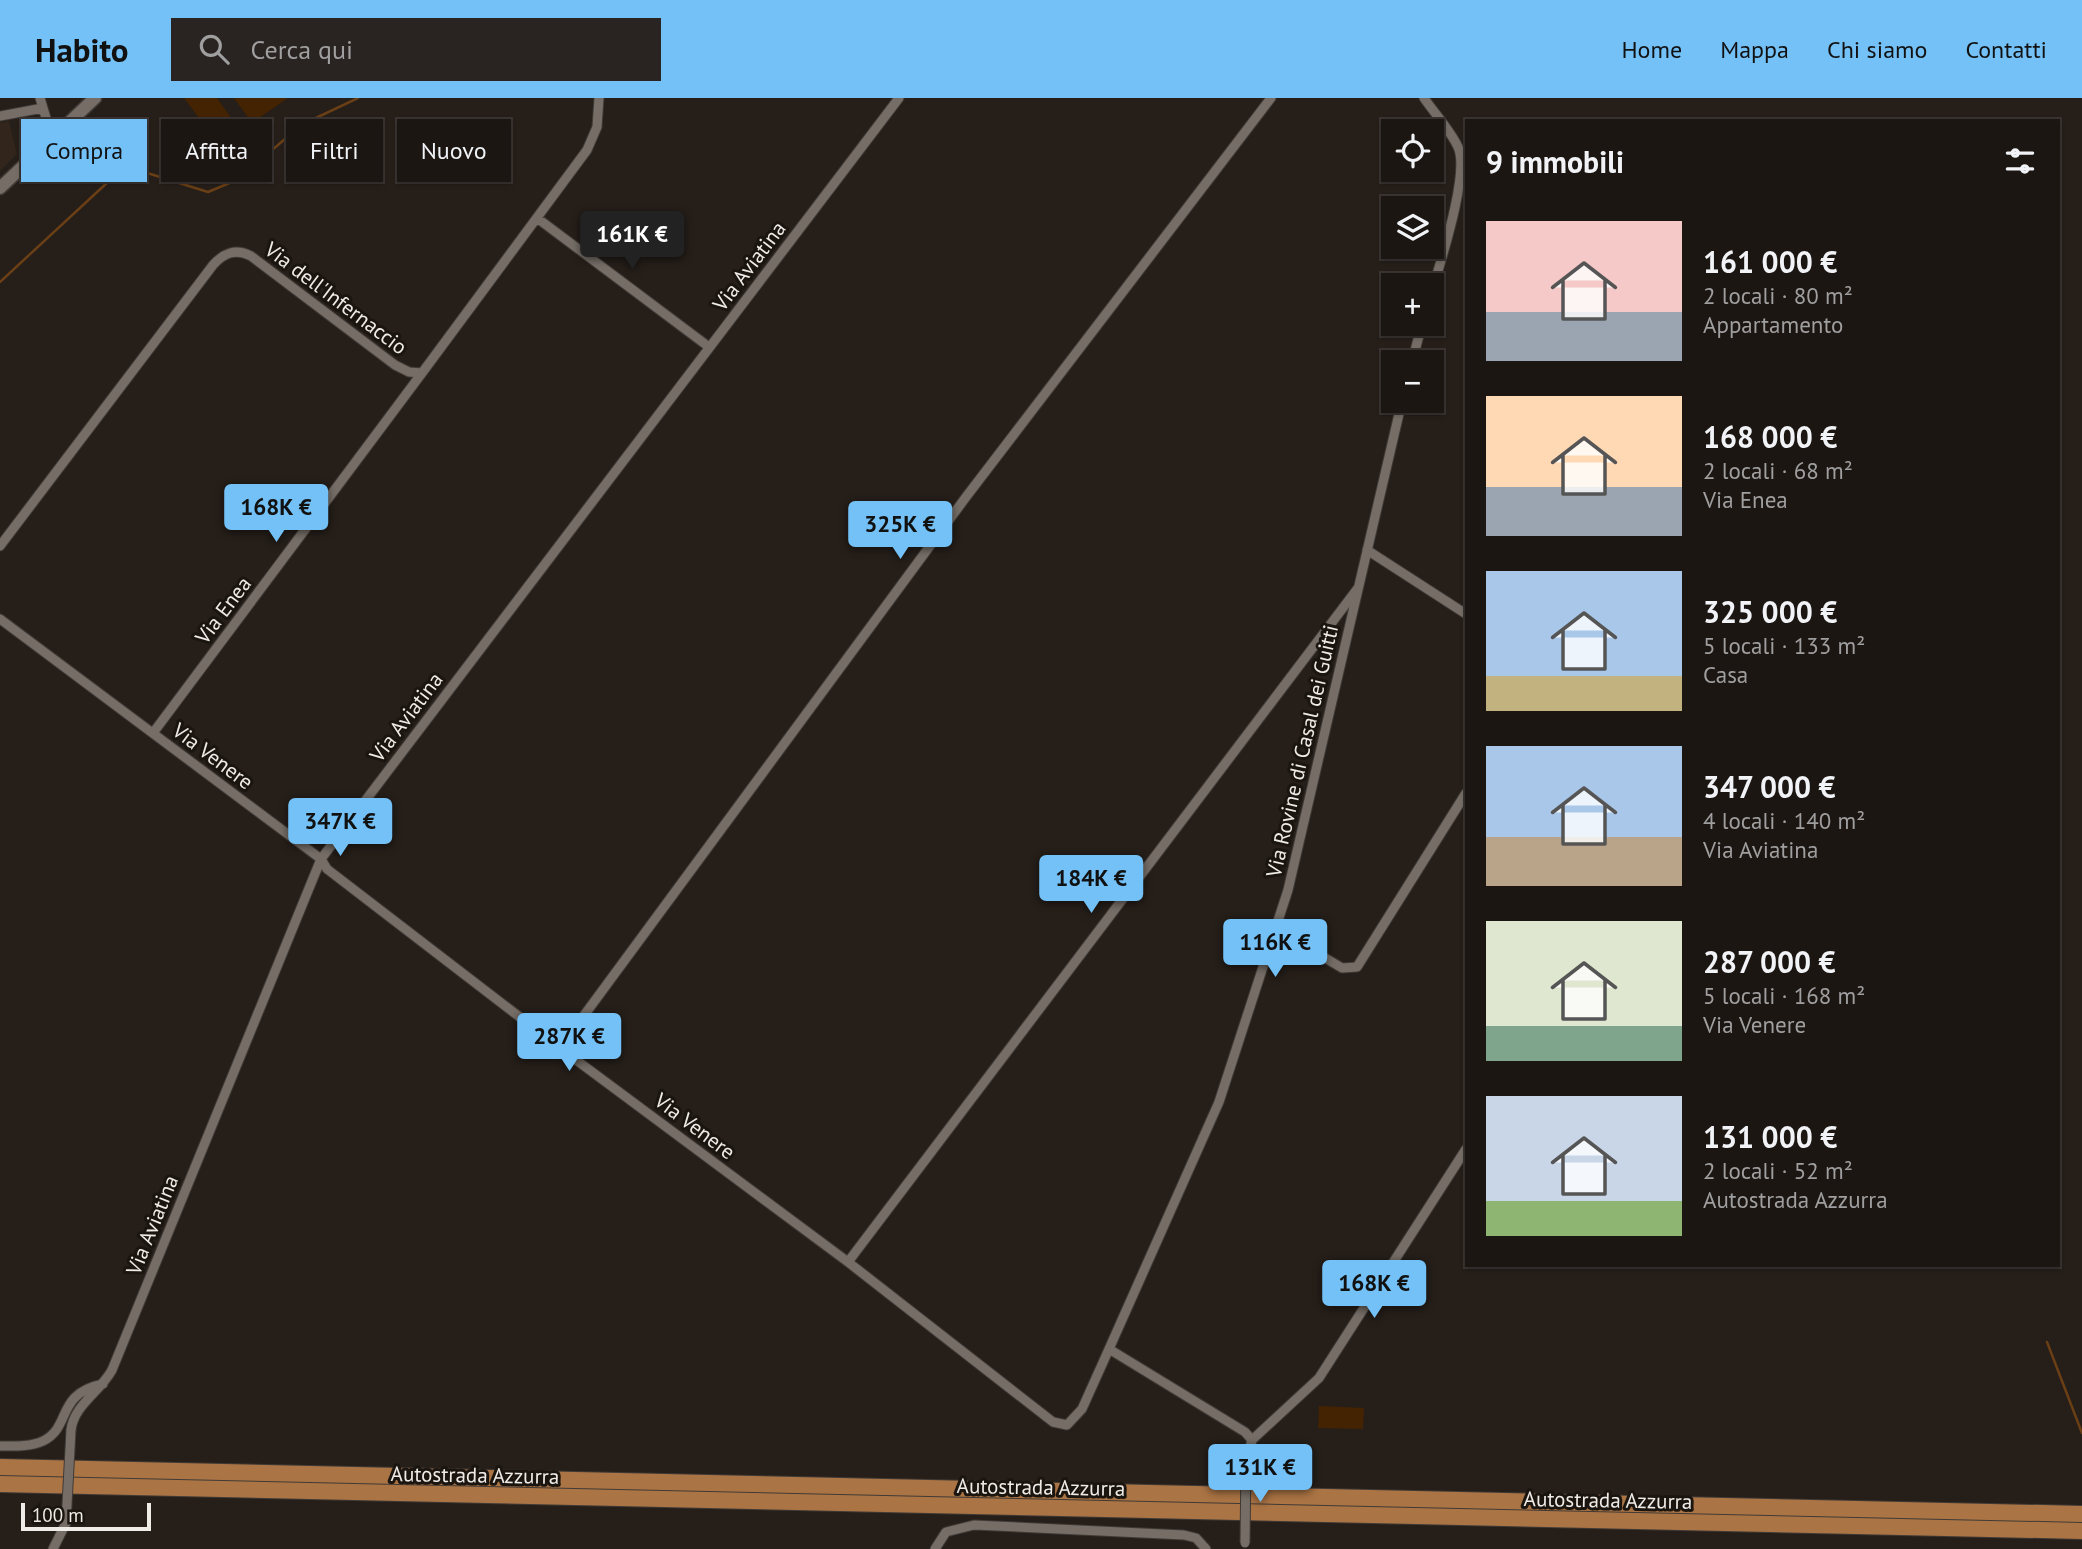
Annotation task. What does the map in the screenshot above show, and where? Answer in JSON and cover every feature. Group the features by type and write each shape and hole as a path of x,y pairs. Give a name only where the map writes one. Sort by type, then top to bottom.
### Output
{"highway":[{"name":"Autostrada Azzurra","path":"0,1467 2082,1514"},
{"name":"Autostrada Azzurra","path":"0,1484 2082,1531"}],"main road":[{"path":"72,119 95,98"},
{"path":"0,188 21,168"}],"street":[{"name":"Via dell'Infernaccio","path":"0,546 213,265 229,253 240,252 251,256 391,362 407,371 422,373 590,145 597,127 599,98"},
{"name":"Via Aviatina","path":"53,1549 66,1523 71,1430 77,1412 104,1383 320,859 899,98"},
{"path":"561,1048 966,497 1271,98"},
{"path":"1424,98 1463,151 1448,237 1437,273"},
{"path":"0,116 42,103"},
{"path":"537,218 709,347"},
{"name":"Via Enea","path":"153,733 422,373"},
{"name":"Via Rovine di Casal dei Guitti","path":"1110,1349 1216,1110 1293,873 1399,413"},
{"path":"1367,550 1465,613"},
{"path":"848,1262 1359,587"},
{"name":"Via Venere","path":"0,619 320,859 327,869 561,1048 1061,1425 1070,1423 1082,1409 1110,1349"},
{"path":"1275,928 1342,968 1357,967 1465,795"},
{"path":"1245,1546 1246,1463 1252,1440 1317,1381 1465,1151"},
{"path":"1110,1349 1239,1428 1252,1440"},
{"path":"0,1446 45,1440 53,1433 74,1395 88,1387 104,1383"},
{"path":"935,1549 946,1532 974,1525 1184,1535 1197,1539 1206,1549"}],"shaded area":[{"path":"184,98 217,98 232,119 200,119"},
{"path":"234,98 288,98 258,119 249,119"},
{"path":"9,121 17,154 0,171 0,123"},
{"path":"1319,1406 1364,1408 1363,1429 1318,1428"}],"waterway":[{"path":"0,282 109,181 144,172 208,192 239,179 301,125 358,98"},
{"path":"2047,1342 2082,1433"}]}
